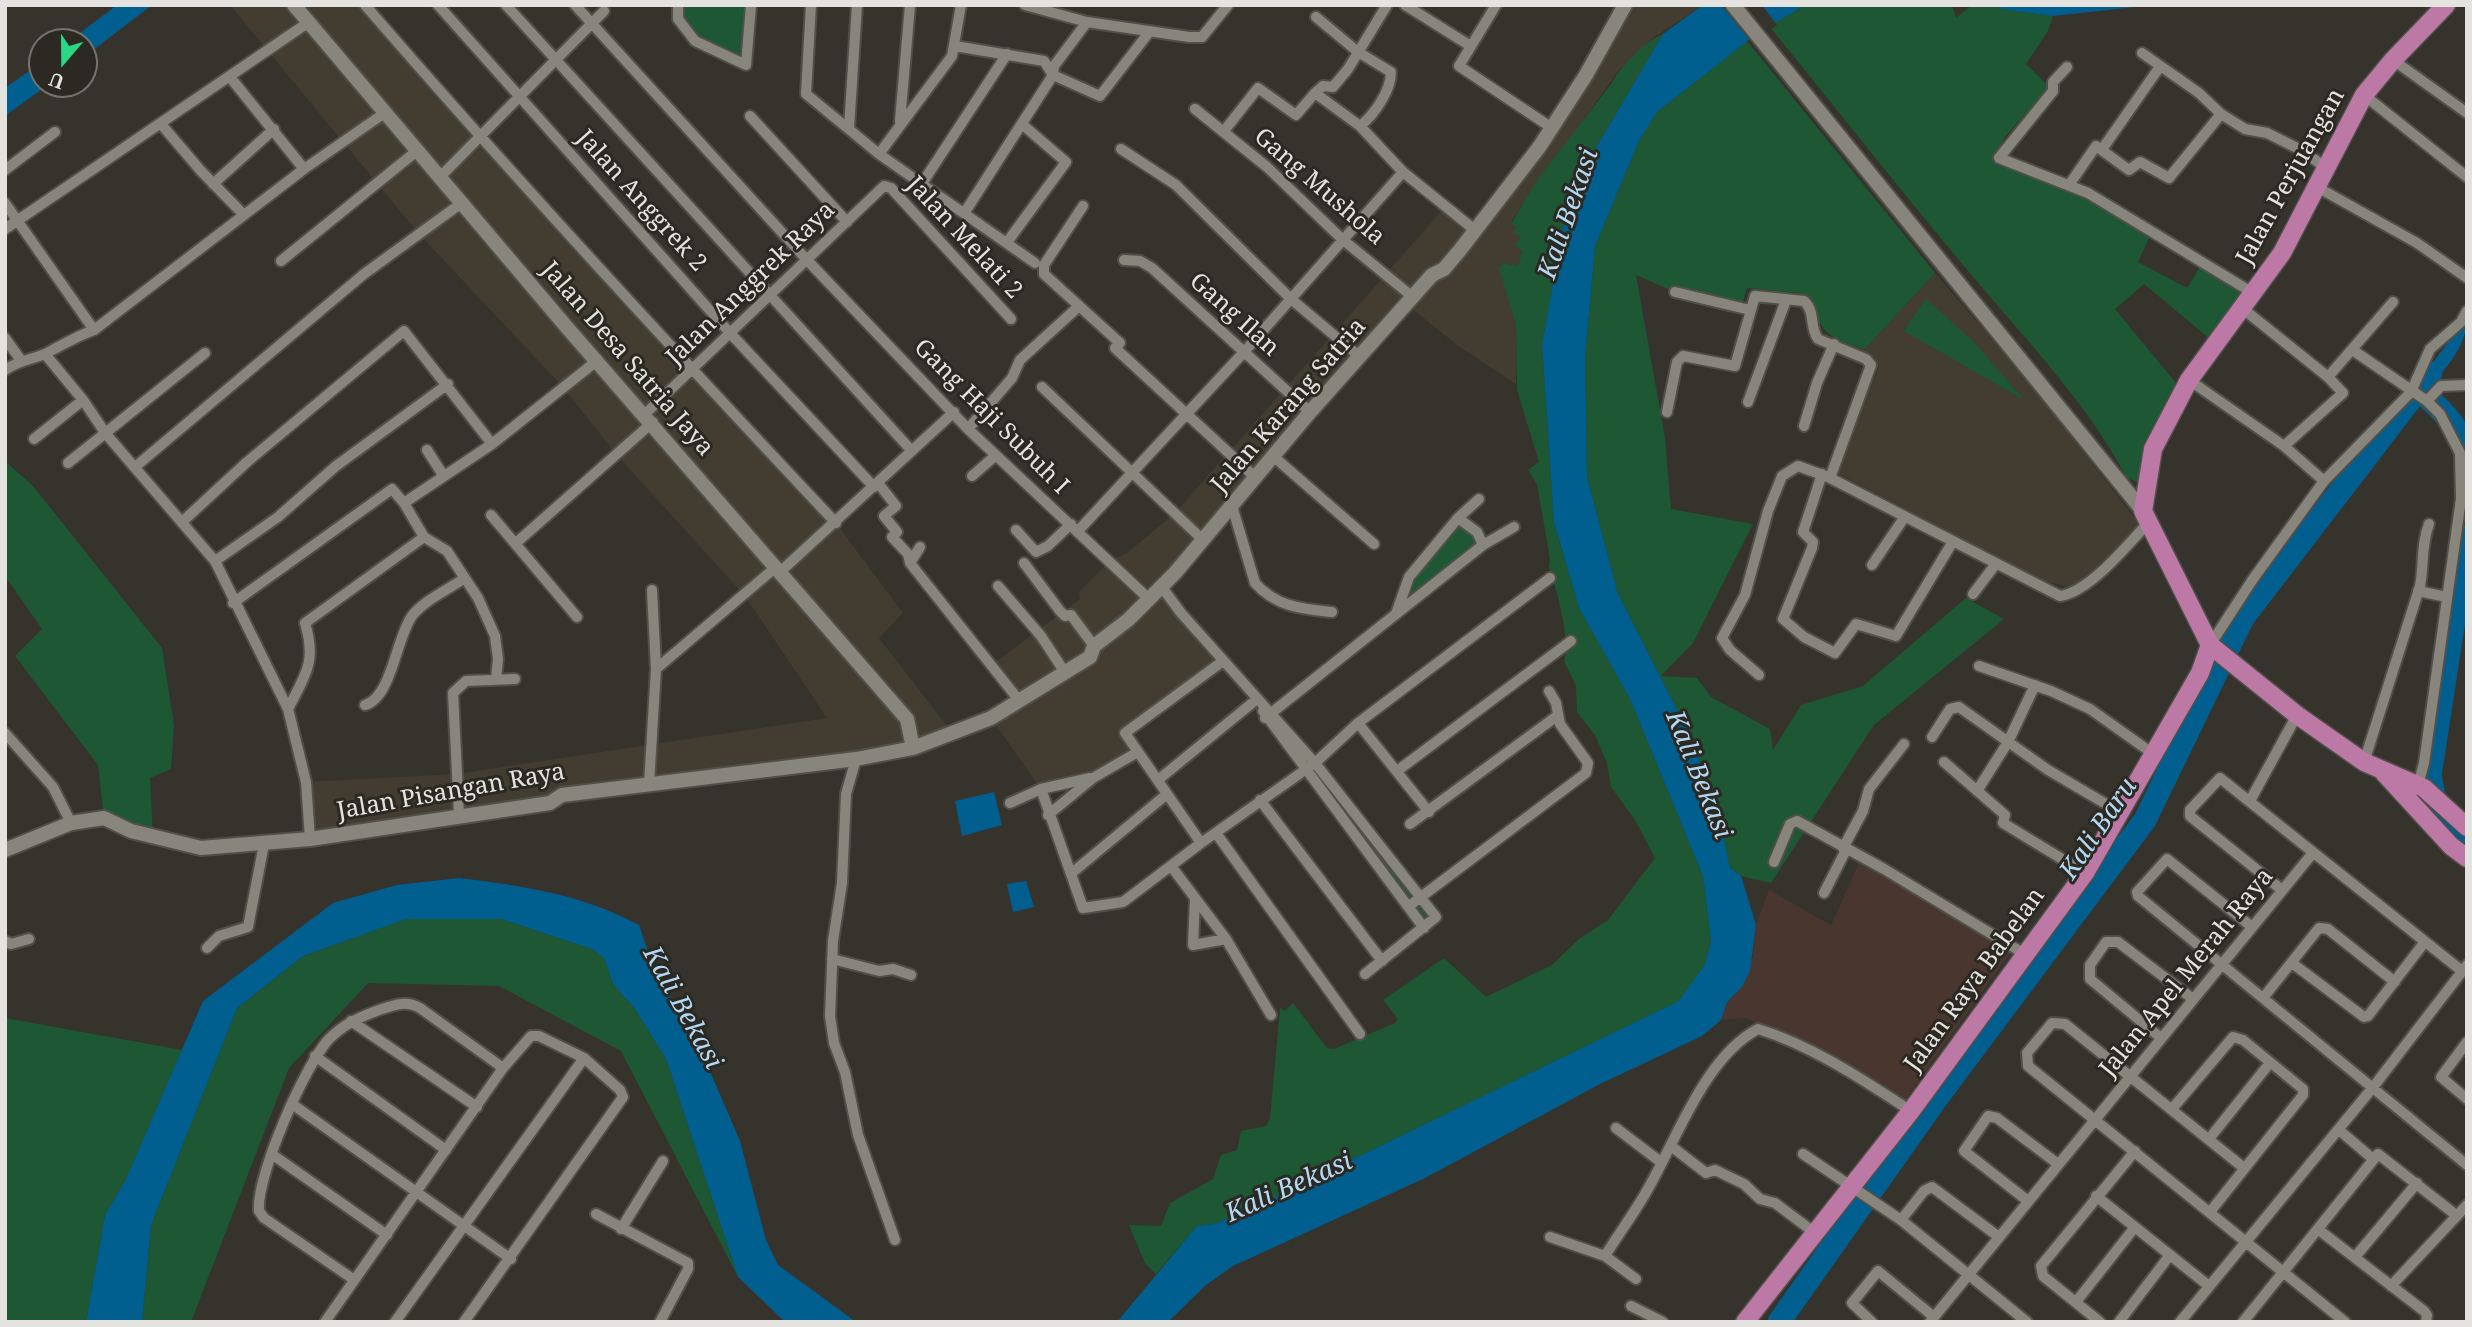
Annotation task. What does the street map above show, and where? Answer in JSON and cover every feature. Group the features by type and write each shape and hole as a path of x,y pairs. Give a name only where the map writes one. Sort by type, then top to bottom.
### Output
{"main road":[{"name":"Jalan Perjuangan","path":"2146,517 2153,450 2189,380 2281,253 2364,95 2393,60 2446,5"},
{"path":"2146,517 2211,646 2297,715 2369,763 2418,791 2467,827"},
{"name":"Jalan Raya Babelan","path":"1745,1322 1911,1111 2023,953 2085,873 2118,811 2200,673 2211,646"},
{"path":"2418,791 2451,846 2467,858"}],"street":[{"name":"Jalan Desa Satria Jaya","path":"294,5 907,719 913,748"},
{"path":"365,5 479,137 691,370 836,523"},
{"name":"Jalan Anggrek 2","path":"438,5 730,333 895,503 896,506 884,516 897,531 892,537 908,554 910,564"},
{"path":"506,5 554,62 912,451"},
{"name":"Gang Haji Subuh I","path":"575,5 807,260 968,429 1149,598"},
{"path":"678,5 678,19 695,41 746,65 749,58 751,5"},
{"path":"811,5 806,94 879,153 1008,241 1035,263"},
{"path":"849,128 857,5"},
{"path":"900,123 910,5"},
{"path":"879,153 952,56 961,5"},
{"path":"1025,5 1058,9 1087,22 1202,37 1228,5"},
{"path":"1224,131 1258,88 1296,116 1323,86 1333,87 1387,5"},
{"path":"1405,5 1469,45"},
{"path":"1496,5 1460,59 1462,70 1552,128"},
{"path":"1733,5 2146,517 2102,571 2070,594 2050,593 1826,476 1798,466 1782,476 1768,511 1745,595 1723,634 1723,643 1759,675"},
{"name":"Jalan Karang Satria","path":"913,748 990,718 1090,657 1094,646 1161,586 1310,412 1476,231 1552,128 1586,75 1621,7"},
{"path":"440,177 604,11"},
{"path":"1317,17 1358,52 1391,72 1391,80 1371,117 1360,125"},
{"path":"5,229 309,22"},
{"path":"965,212 1023,125 1053,75 1054,66 1087,22"},
{"path":"955,46 1044,61 1053,75 1100,96 1150,32"},
{"path":"2142,53 2159,68 2199,93 2221,114 2245,129 2267,133 2299,149 2327,168"},
{"path":"923,182 1007,54"},
{"path":"2393,60 2467,113"},
{"path":"2067,67 2053,82 2053,92 1998,158 2069,185 2108,204 2247,300 2328,377 2343,393 2284,446"},
{"path":"2103,148 2159,68"},
{"path":"230,77 304,169"},
{"path":"1315,93 1360,125 1403,172 1476,231"},
{"path":"2364,95 2467,177"},
{"name":"Gang Mushola","path":"1195,109 1310,206 1342,239 1414,298"},
{"path":"5,370 20,359 45,354 71,338 94,330 304,169 386,112"},
{"path":"2069,185 2096,146 2103,148 2129,170 2140,162 2145,163 2169,178 2221,114"},
{"path":"750,116 847,222"},
{"path":"161,124 244,215"},
{"path":"1008,241 1066,162 1023,125"},
{"path":"214,184 274,129"},
{"path":"5,170 55,132"},
{"name":"Gang Ilan","path":"1121,149 1177,185 1290,299 1360,357"},
{"path":"281,261 418,150"},
{"path":"1016,530 1036,552 1048,547 1074,528 1133,473 1403,172"},
{"name":"Jalan Anggrek Raya","path":"516,543 649,418 691,370 887,186"},
{"name":"Jalan Melati 2","path":"887,186 1011,319"},
{"path":"2317,187 2417,243 2465,275"},
{"path":"5,202 94,330"},
{"path":"135,467 364,274 463,202"},
{"path":"1083,206 1041,270 1120,343 1115,348 1256,478"},
{"name":"Gang Ilan","path":"1124,260 1140,261 1152,268 1310,412"},
{"path":"1675,292 1750,310"},
{"path":"1667,412 1679,358 1683,356 1735,366 1755,296 1808,304 1812,312 1813,332 1818,339 1866,359 1871,365 1803,532 1813,542 1812,548 1783,619 1804,637 1835,653 1856,624 1896,636 1952,543"},
{"path":"1748,402 1786,300"},
{"path":"2328,377 2354,351 2393,302"},
{"path":"968,429 1012,378 1020,360 1078,307"},
{"path":"2211,646 2253,579 2324,481 2411,392 2430,349 2461,322 2467,311"},
{"path":"182,522 247,462 404,331 448,384 492,444"},
{"path":"5,338 20,359"},
{"path":"1804,426 1816,383 1834,344"},
{"path":"2354,351 2411,392 2428,398 2440,414 2460,453 2460,499 2418,791"},
{"path":"68,463 205,352"},
{"path":"45,354 83,400 106,434 215,561 233,603 288,709 306,782 310,839"},
{"path":"404,503 492,444 598,360"},
{"path":"2189,380 2284,446 2324,481"},
{"path":"215,561 278,517 336,466 448,384"},
{"path":"2428,398 2441,386 2467,385"},
{"path":"1042,387 1203,540"},
{"path":"34,439 83,400"},
{"path":"656,669 836,523 954,412"},
{"path":"427,450 443,475"},
{"path":"972,476 996,456"},
{"path":"1273,456 1374,544"},
{"path":"233,603 393,489 424,537 447,551 478,598 495,636 498,659 496,679"},
{"path":"1396,614 1409,577 1458,518 1479,499"},
{"path":"1232,506 1255,583 1290,608 1332,612"},
{"path":"491,515 577,617"},
{"path":"1458,518 1467,521 1477,532 1483,545"},
{"path":"1872,565 1905,518"},
{"path":"2369,763 2418,591 2424,567 2422,542 2429,524"},
{"path":"1269,715 1483,545 1514,527"},
{"path":"288,709 304,682 309,665 312,645 305,623 424,537"},
{"path":"920,547 910,564 1018,699"},
{"path":"1024,563 1060,611 1065,616 1071,615 1094,646"},
{"path":"1973,594 1995,565"},
{"path":"365,705 380,695 405,627 414,613 465,578"},
{"path":"1041,789 1048,815 1073,872 1083,908 1123,902 1260,800 1315,763 1358,723 1549,578"},
{"path":"998,586 1041,636 1064,671"},
{"path":"1161,586 1269,715 1304,769 1424,928"},
{"path":"649,784 656,669 652,590"},
{"path":"2418,591 2446,597"},
{"path":"1397,771 1571,641"},
{"path":"1201,843 1136,753 1125,733 1223,661"},
{"path":"1979,666 2035,685 2091,709 2152,753"},
{"path":"458,815 453,693 466,681 515,679"},
{"path":"1977,791 2008,742 2035,685"},
{"path":"1409,906 1586,773 1588,763 1557,716 1556,703 1549,691"},
{"path":"1158,780 1258,701"},
{"path":"1932,737 1953,707 2048,770 2118,811"},
{"path":"1269,715 1315,763 1422,897 1437,920 1365,974"},
{"path":"2251,799 2297,715"},
{"path":"1410,824 1557,716"},
{"path":"1358,723 1429,812"},
{"path":"5,733 53,787 71,823"},
{"path":"1824,893 1863,811 1869,789 1904,744"},
{"name":"Jalan Pisangan Raya","path":"5,850 71,823 104,818 131,831 201,848 310,839 550,803 562,795 856,759 913,748"},
{"path":"1048,815 1093,778 1136,753"},
{"path":"856,759 846,794 842,883 832,959 830,1016 834,1043 845,1072 858,1135 895,1240"},
{"path":"1944,762 2005,815 2003,823 2085,873"},
{"path":"1010,803 1041,789 1093,778"},
{"path":"2180,1322 2339,1130 2464,968 2424,943 2312,854 2251,799 2220,778 2190,810 2190,816 2282,890"},
{"path":"1073,872 1167,794"},
{"path":"1260,800 1382,961"},
{"path":"1774,862 1793,821 2023,953"},
{"path":"1216,833 1360,1034"},
{"path":"207,948 219,936 248,927 264,844"},
{"name":"Jalan Apel Merah Raya","path":"1932,1319 2312,854"},
{"path":"2252,927 2167,859 2137,892 2138,896 2221,965 2374,1086 2467,1165"},
{"path":"1171,866 1226,939 1271,1015"},
{"path":"1195,900 1193,945 1226,939"},
{"path":"2263,998 2319,928 2324,928 2395,982"},
{"path":"5,941 11,944 29,939"},
{"path":"2161,1038 2090,979 2090,965 2106,942 2119,942 2193,999"},
{"path":"2292,963 2364,1017 2424,943"},
{"path":"832,959 882,971 893,969 911,975"},
{"path":"353,1279 261,1215 259,1203 273,1155 292,1104 315,1056 351,1021 395,1004 410,1003 503,1068"},
{"path":"351,1021 477,1107"},
{"path":"2244,1168 2058,1021 2052,1023 2027,1053 2028,1066 2345,1322"},
{"path":"1605,1256 1662,1163 1703,1087 1730,1049 1743,1037 1758,1029 1781,1036 1821,1056 1911,1111"},
{"path":"324,1322 503,1068 535,1035 553,1041 584,1058 620,1090 623,1100 464,1322"},
{"path":"2172,1109 2233,1037 2243,1040 2304,1092 2210,1212"},
{"path":"2467,1042 2441,1077 2467,1100"},
{"path":"315,1056 446,1150"},
{"path":"395,1322 584,1058"},
{"path":"2209,1139 2269,1064"},
{"path":"292,1104 511,1259"},
{"path":"2028,1201 1964,1151 1988,1116 1997,1118 2058,1164"},
{"path":"1616,1128 1662,1163"},
{"path":"2339,1130 2374,1159"},
{"path":"1671,1146 1706,1172 1715,1170 1744,1184 1760,1199 1775,1203 1815,1233"},
{"path":"2100,1322 2043,1276 2042,1266 2135,1151"},
{"path":"1803,1154 1902,1220 2027,1322"},
{"path":"273,1155 387,1235"},
{"path":"2245,1321 2374,1159 2382,1155 2455,1215"},
{"path":"621,1229 663,1161"},
{"path":"2355,1257 2417,1183"},
{"path":"1902,1220 1924,1191 1932,1187 1999,1237"},
{"path":"2096,1196 2209,1286"},
{"path":"2391,1286 2455,1215 2467,1206"},
{"path":"596,1214 688,1264 688,1269 660,1322"},
{"path":"2076,1301 2135,1227"},
{"path":"2319,1230 2424,1311 2427,1315 2426,1322"},
{"path":"1550,1237 1605,1256 1636,1279"},
{"path":"2119,1322 2170,1255"},
{"path":"1872,1322 1852,1303 1878,1271 1932,1319"},
{"path":"1630,1306 1663,1322"}],"shaded area":[{"path":"230,5 365,5 836,523 903,613 879,638 954,735 913,748 649,784 310,839 306,782 456,774 827,718 745,596 616,454 563,387 418,233"},
{"path":"1625,5 1703,5 1653,38 1619,70 1514,217 1511,224 1517,227 1522,237 1522,251 1518,266 1503,263 1503,276 1516,325 1516,384 1461,348 1407,305 1161,586 1223,661 1125,733 1136,753 1093,778 1041,789 991,718 1018,699 993,664 1080,599 1079,592 1110,561 1127,553 1176,512 1446,206 1476,230"},
{"path":"1935,273 2036,391 2140,525 2091,573 2069,587 2041,580 1836,472 1879,367 1864,350"},
{"path":"1859,863 2012,951 1904,1101 1786,1033 1745,1018 1721,1020 1727,1002 1742,987 1753,956 1756,925 1769,890 1831,925"}],"green space":[{"path":"678,5 751,5 747,64 695,41 678,19"},
{"path":"1805,5 1952,5 1956,18 1972,5 2000,5 2002,9 2053,16 2048,31 2026,64 2049,87 2004,138 1996,158 2083,194 2150,236 2138,262 2187,288 2200,267 2245,293 2210,339 2144,284 2115,309 2176,383 2182,382 2141,483 2127,478 2074,397 1769,26"},
{"path":"1663,34 1570,192 1542,344 1554,522 1579,608 1630,699 1703,876 1711,941 1705,964 1680,1001 1275,1197 1215,1224 1197,1226 1156,1274 1145,1263 1129,1225 1161,1226 1170,1203 1213,1179 1221,1155 1237,1150 1241,1131 1266,1126 1270,1119 1280,1008 1285,1011 1293,1003 1327,1048 1334,1049 1395,1023 1398,1019 1383,1000 1444,958 1486,997 1552,965 1579,939 1608,920 1655,858 1635,820 1611,787 1607,763 1595,735 1577,712 1576,686 1564,661 1565,630 1549,568 1550,559 1537,484 1528,470 1539,462 1517,390 1516,325 1499,268 1503,263 1518,266 1522,251 1515,245 1521,237 1513,232 1517,227 1511,224 1537,180 1627,62 1648,43"},
{"path":"1747,41 1935,273 1864,350 1829,334 1819,321 1812,299 1800,293 1747,288 1741,308 1675,292 1636,275 1665,438 1671,509 1753,524 1693,643 1661,676 1697,678 1711,697 1770,729 1773,750 1801,705 1863,686 1966,598 2004,619 1874,725 1771,883 1741,876 1730,868 1718,811 1691,737 1618,594 1587,477 1585,358 1595,246 1639,141 1657,112"},
{"path":"1926,299 1974,342 2024,400 1904,331"},
{"path":"5,461 33,486 162,648 174,725 171,769 150,778 153,837 104,818 98,765 15,656 42,629 5,576"},
{"path":"1458,518 1483,545 1396,614 1409,577"},
{"path":"1315,763 1436,917 1424,928 1304,769"},
{"path":"405,919 501,919 592,949 604,958 613,984 635,1009 666,1059 738,1277 621,1051 499,986 368,983 289,1068 191,1322 142,1322 151,1225 237,1008 303,956"},
{"path":"5,1018 182,1050 126,1179 105,1215 86,1322 5,1322"}],"water":[{"path":"117,5 152,5 98,46 98,28 87,28"},
{"name":"Kali Bekasi","path":"1703,5 1805,5 1755,35 1657,112 1639,141 1595,246 1585,357 1587,477 1618,594 1691,737 1718,811 1730,868 1741,876 1756,925 1750,971 1742,987 1727,1002 1721,1020 1702,1036 1600,1084 1425,1178 1233,1266 1206,1285 1168,1322 1117,1322 1197,1226 1215,1224 1275,1197 1679,1001 1705,964 1711,941 1703,876 1630,699 1579,608 1554,522 1542,344 1570,192 1663,34"},
{"path":"2000,5 2153,5 2053,16 2001,9"},
{"path":"28,72 30,98 5,116 5,88"},
{"path":"2467,317 2463,339 2446,368 2424,395 2413,389"},
{"path":"994,792 1002,825 962,836 955,801"},
{"path":"459,878 552,893 596,906 639,925 653,966 665,969 673,1005 696,1039 740,1141 766,1240 778,1265 856,1322 785,1322 738,1277 666,1059 635,1009 613,984 604,958 592,949 501,919 406,919 303,956 237,1008 151,1225 142,1322 86,1322 105,1215 126,1179 203,1001 333,903 397,885"},
{"path":"1026,881 1034,907 1013,912 1007,884"}],"pier":[{"path":"1721,5 1762,5 1777,25 1751,42"}],"waterway":[{"name":"Kali Baru","path":"1779,1322 1937,1098 2145,820 2243,618 2431,373"},
{"path":"2419,391 2443,412 2456,430 2462,440 2467,460"},
{"path":"2459,842 2440,823 2430,776 2467,536"}]}
